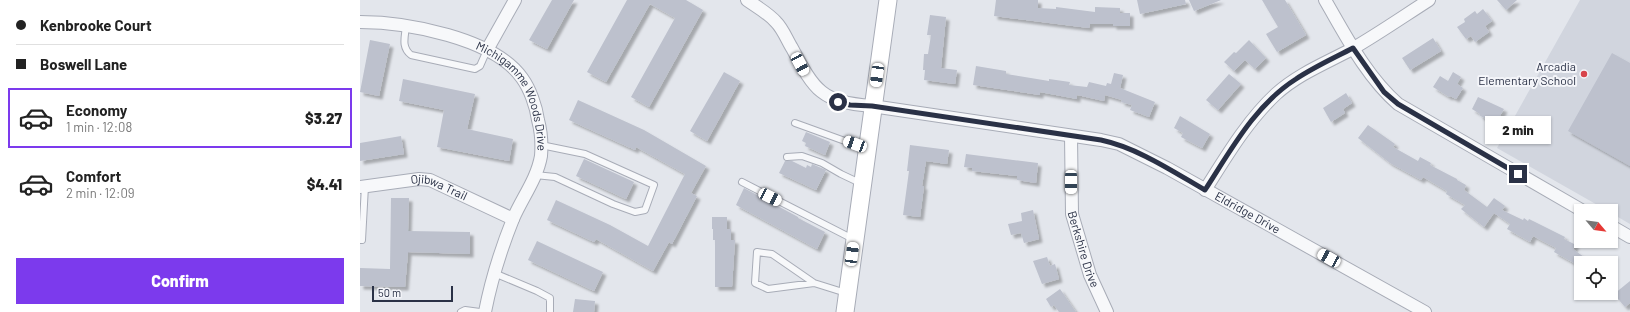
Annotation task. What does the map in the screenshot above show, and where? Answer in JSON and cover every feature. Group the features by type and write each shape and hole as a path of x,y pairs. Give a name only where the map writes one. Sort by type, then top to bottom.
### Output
{"street":[{"path":"487,50 515,0"},
{"name":"Eldridge Drive","path":"747,0 765,12 776,22 806,74 825,95 831,99 843,103 872,106 1119,144 1167,168 1425,312"},
{"path":"845,312 866,149 888,0"},
{"path":"1325,0 1353,48 1384,92 1398,104 1574,206"},
{"path":"1205,190 1241,134 1256,115 1276,95 1295,79 1353,48 1430,0"},
{"name":"Michigamme Woods Drive","path":"360,22 379,22 431,30 463,40 487,50 505,61 521,77 536,110 541,133 541,155 535,175 513,219 490,286 485,312"},
{"name":"Berkshire Drive","path":"1071,136 1072,214 1090,275 1108,312"},
{"name":"Ojibwa Trail","path":"362,187 419,179 430,180 513,219"},
{"path":"1618,230 1630,237"}],"lane":[{"path":"406,26 405,48 410,55 475,69 480,66 487,50"},
{"path":"795,123 866,149"},
{"path":"535,175 555,177 613,204 636,212 645,210 654,185 585,154 541,145"},
{"path":"787,157 802,156 822,163 862,184"},
{"path":"742,182 854,240"},
{"path":"360,240 362,240 362,187"},
{"path":"814,283 768,289 755,283 758,252 772,254 814,283 847,294"},
{"path":"494,273 537,290 550,298 550,312"},
{"path":"461,312 465,310 480,312"}],"shaded area":[{"name":"Arcadia Elementary School","path":"1580,0 1630,0 1630,224 1618,217 1618,204 1596,204 1497,148"}],"building":[{"path":"552,0 574,0 547,49 529,40"},
{"path":"627,0 686,0 703,10 649,107 631,97 675,18 650,4 606,82 587,72"},
{"path":"996,0 1038,0 1038,8 1056,9 1056,7 1095,12 1095,7 1120,8 1120,13 1130,13 1130,26 1090,24 1089,28 994,16"},
{"path":"1137,0 1185,0 1186,4 1140,14"},
{"path":"1189,0 1221,0 1194,11"},
{"path":"1262,0 1285,0 1306,35 1277,52 1266,34 1278,27"},
{"path":"1497,0 1517,0 1506,10"},
{"path":"1483,9 1492,21 1485,26 1489,32 1475,42 1471,36 1466,39 1457,27 1465,22 1464,19 1475,11 1477,14"},
{"path":"930,15 946,17 941,68 957,70 955,84 924,80 924,54 928,54 931,35 927,35"},
{"path":"1433,38 1441,51 1410,70 1402,58"},
{"path":"370,40 390,44 379,96 360,92"},
{"path":"1249,40 1266,58 1255,69 1245,60 1234,71 1224,62"},
{"path":"1612,53 1630,63 1630,166 1568,131"},
{"path":"976,66 1006,71 1006,74 1049,81 1049,79 1070,82 1069,85 1087,87 1089,82 1106,86 1107,83 1111,84 1114,73 1123,75 1120,88 1155,102 1149,117 1130,110 1132,105 1121,102 1122,100 1105,95 1104,101 1077,95 1077,99 1040,92 1040,95 973,85"},
{"path":"724,72 740,81 707,141 690,131"},
{"path":"1453,72 1461,77 1457,84 1463,88 1456,99 1450,96 1449,97 1433,87 1440,76 1448,81"},
{"path":"1229,74 1241,84 1218,110 1206,100"},
{"path":"403,79 475,94 467,129 513,139 509,161 437,147 444,110 399,101"},
{"path":"1346,93 1352,103 1343,109 1345,113 1331,122 1323,108"},
{"path":"1478,97 1504,109 1495,124 1479,115 1480,114 1472,109"},
{"path":"578,100 644,130 706,166 691,193 697,196 672,244 669,242 653,271 596,239 594,242 547,220 556,200 610,225 648,246 685,174 636,147 635,150 569,120"},
{"path":"1180,116 1210,134 1202,148 1181,137 1183,133 1174,128"},
{"path":"1368,125 1395,144 1393,147 1418,161 1420,157 1431,163 1430,165 1466,185 1464,190 1487,207 1494,198 1505,206 1502,210 1523,220 1524,218 1528,221 1529,219 1565,237 1564,239 1574,244 1573,249 1582,256 1574,256 1574,263 1554,252 1556,248 1533,236 1530,242 1507,229 1510,224 1494,213 1484,227 1461,209 1465,205 1446,194 1447,191 1423,177 1421,180 1390,163 1358,138"},
{"path":"806,132 830,142 825,155 805,146 806,143 802,141"},
{"path":"401,136 404,154 360,161 360,143"},
{"path":"910,145 949,150 947,164 926,161 922,186 924,186 920,217 903,215 909,171 907,171"},
{"path":"966,154 1038,163 1036,183 1017,180 1017,176 972,171 972,168 964,167"},
{"path":"584,159 634,182 626,199 576,176"},
{"path":"785,161 792,161 806,168 807,165 811,167 812,164 826,170 816,190 779,173"},
{"path":"744,188 825,232 817,249 736,205"},
{"path":"391,198 409,198 408,231 470,232 470,254 408,252 405,287 360,286 360,268 390,269"},
{"path":"1033,210 1039,239 1024,243 1021,233 1011,235 1008,224 1022,221 1021,213"},
{"path":"712,217 727,217 727,229 731,229 731,240 735,240 732,287 715,287 715,240 713,240"},
{"path":"537,241 603,272 594,291 528,260"},
{"path":"1047,257 1050,266 1055,264 1059,279 1042,284 1033,261"},
{"path":"1630,281 1630,303 1625,307 1618,299 1618,291"},
{"path":"1060,289 1076,312 1059,312 1054,305 1051,307 1046,299"},
{"path":"575,299 595,301 594,312 573,312"}],"place":[{"name":"Arcadia Elementary School","path":"1584,74"}],"route":[{"path":"838,102 850,105 872,106 1101,140 1119,144 1167,168 1205,190 1241,134 1256,115 1276,95 1295,79 1353,48 1384,92 1398,104 1414,115 1518,174"}]}
